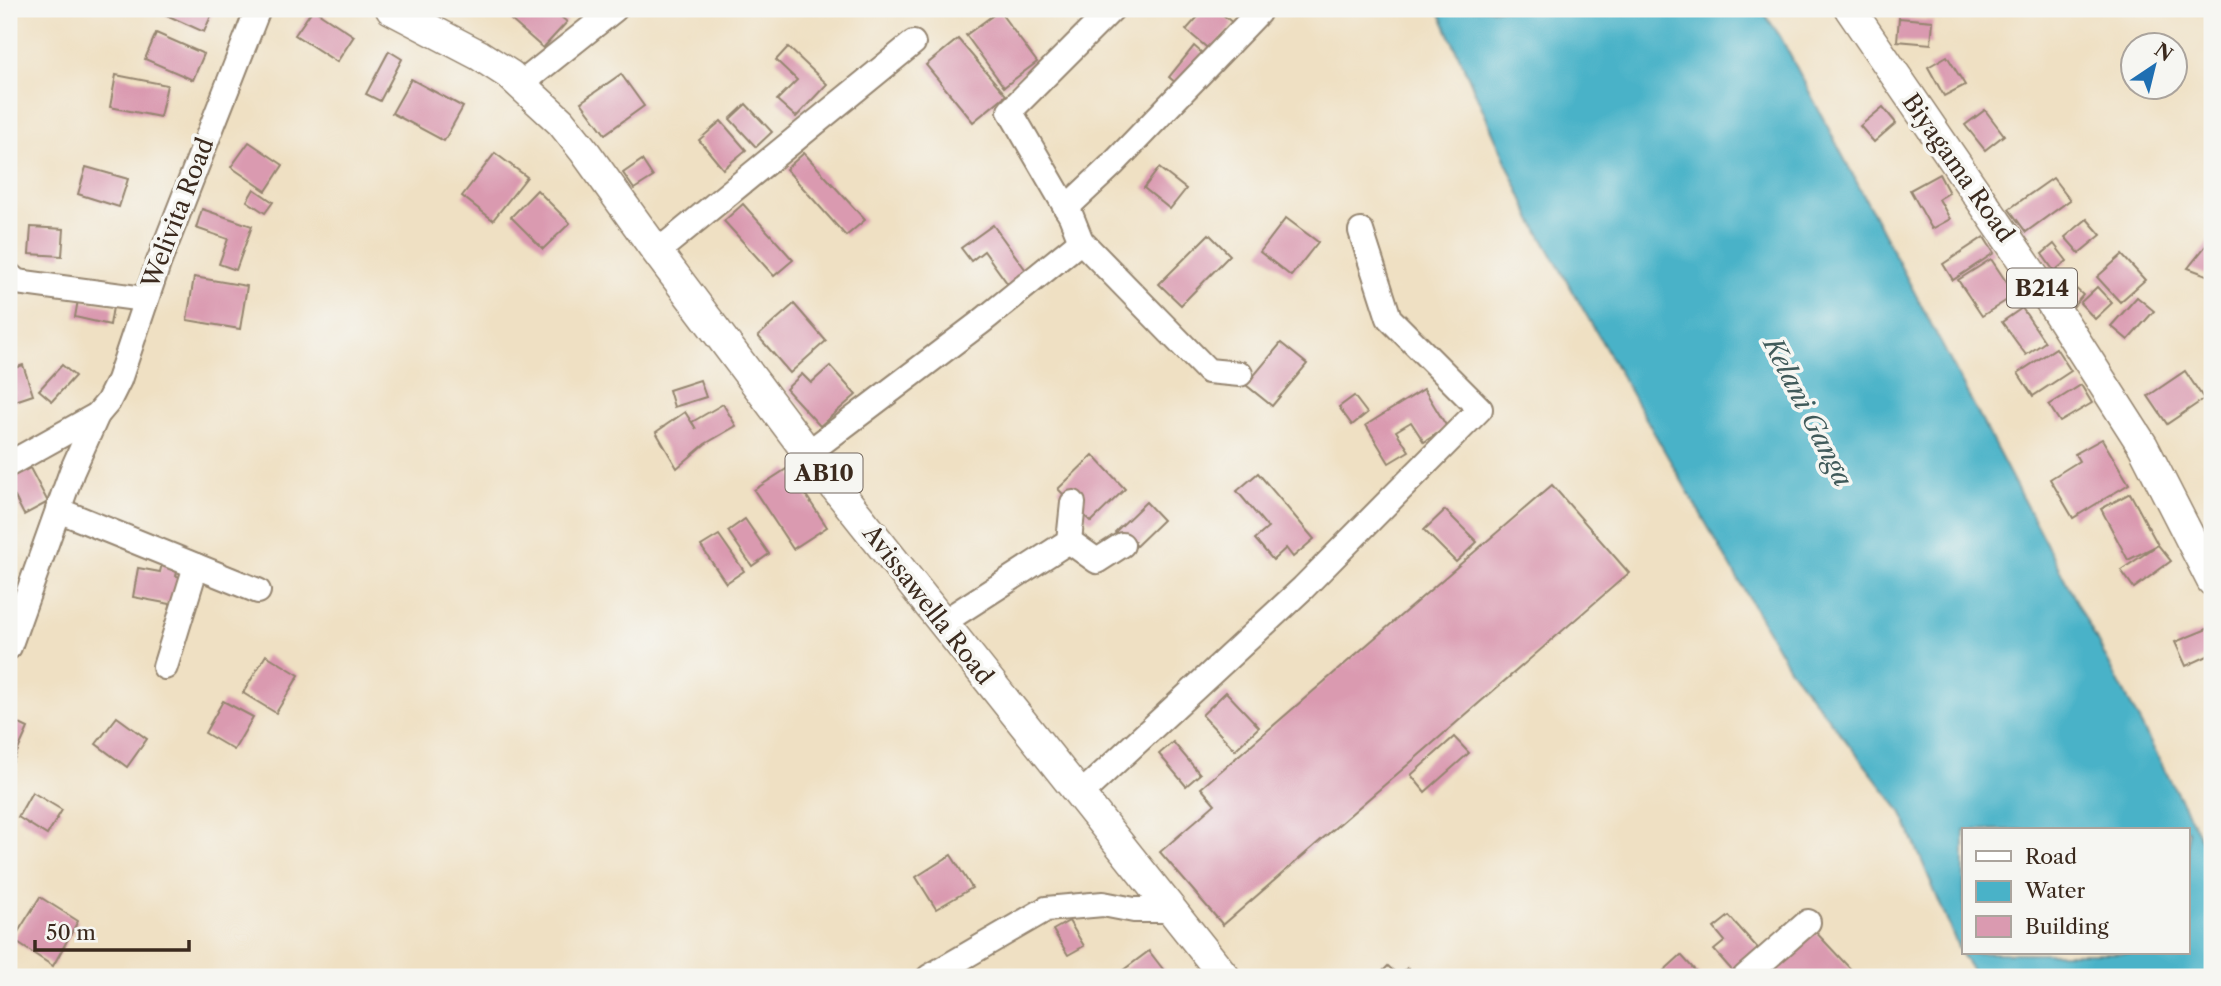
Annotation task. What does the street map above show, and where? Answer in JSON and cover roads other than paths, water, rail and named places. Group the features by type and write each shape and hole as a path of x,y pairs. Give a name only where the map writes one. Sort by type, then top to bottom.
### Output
{"main road":[{"name":"Avissawella Road","path":"391,9 479,55 521,85 561,122 808,453 1225,977"},
{"name":"Biyagama Road","path":"1850,9 2047,296 2143,446 2212,582"}],"street":[{"name":"Welivita Road","path":"9,648 72,471 97,415 108,402 119,380 158,264 258,9"},
{"path":"521,85 615,9"},
{"path":"1112,9 1010,111 1066,208 1081,241 1208,371 1240,374"},
{"path":"1066,208 1113,164 1258,13"},
{"path":"657,252 913,43"},
{"path":"1081,794 1303,588 1480,409 1389,318 1361,231"},
{"path":"808,453 981,322 1081,241"},
{"path":"9,275 17,282 145,299"},
{"name":"Welivita Road","path":"9,464 97,415"},
{"path":"1069,541 1073,503"},
{"path":"58,510 258,591"},
{"path":"942,623 1069,541"},
{"path":"1069,541 1097,561 1122,545"},
{"path":"165,667 195,566"},
{"path":"929,977 1046,908 1103,904 1134,910 1172,910"},
{"path":"1745,977 1808,922"}],"water":[{"name":"Kelani Ganga","path":"1438,9 1761,9 1780,36 2212,860 2212,977 1976,977 1961,954 1901,811 1789,668 1532,220"}]}
